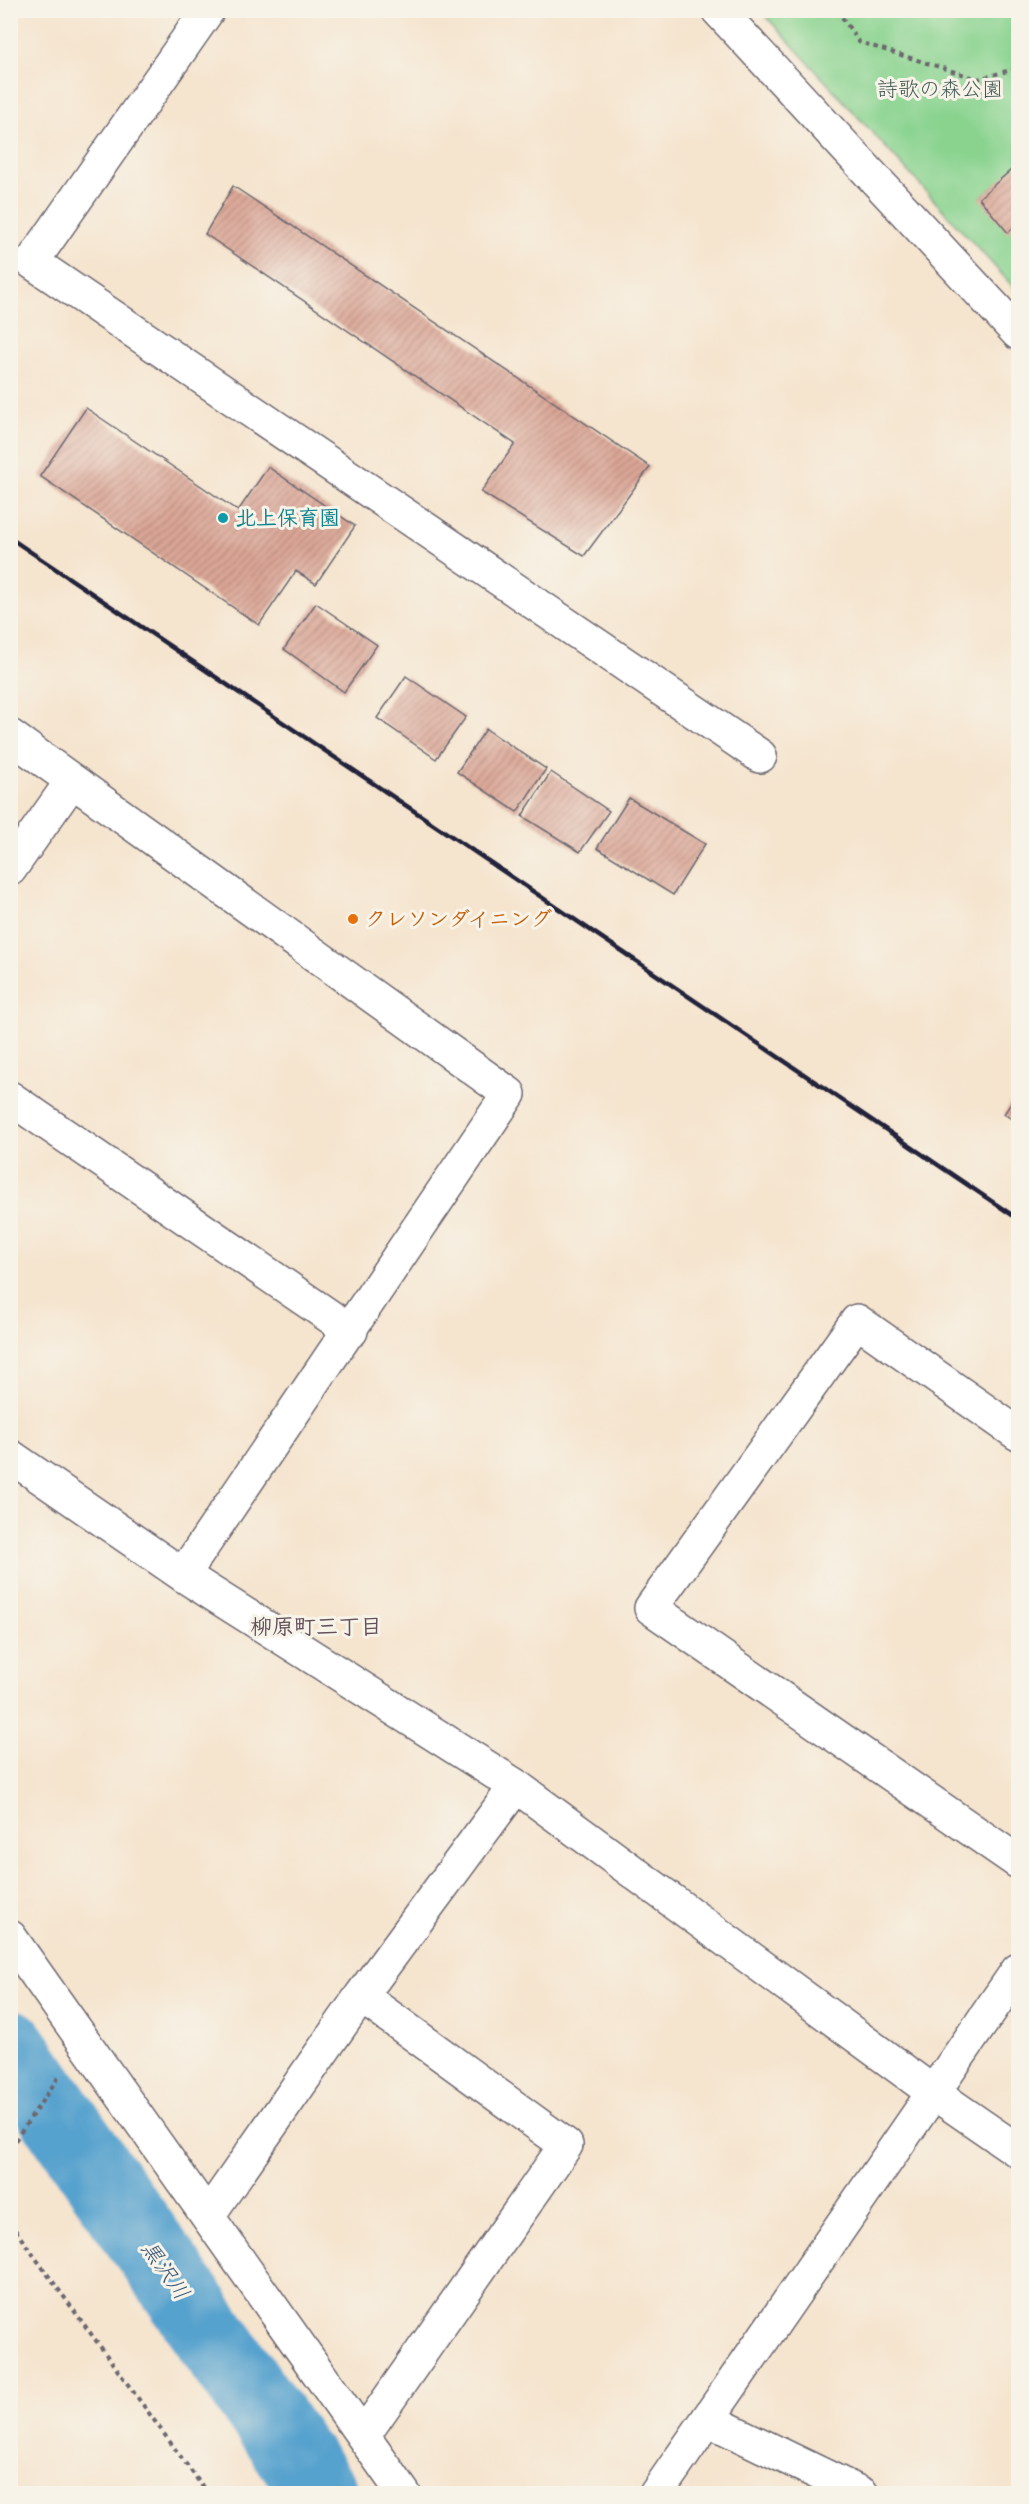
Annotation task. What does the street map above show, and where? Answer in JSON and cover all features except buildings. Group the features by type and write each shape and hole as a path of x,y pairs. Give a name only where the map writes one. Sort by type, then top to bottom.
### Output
{"street":[{"path":"208,10 32,261 760,756"},
{"path":"718,10 1018,333"},
{"path":"10,736 509,1094 183,1575"},
{"path":"10,869 72,781"},
{"path":"10,1098 351,1330"},
{"path":"1018,1434 857,1321 651,1608 1018,1862"},
{"path":"10,1456 183,1575 516,1786 934,2093 1018,2151"},
{"path":"209,2214 361,1996 516,1786"},
{"path":"10,1937 209,2214 404,2493"},
{"path":"656,2493 709,2420 1018,1970"},
{"path":"361,1996 566,2145 363,2436"},
{"path":"709,2420 862,2493"}],"path":[{"path":"837,10 859,42 978,79 1018,69"},
{"path":"11,2148 63,2071"},
{"path":"10,2223 208,2493"}],"green space":[{"name":"詩歌の森公園","path":"761,11 1018,11 1018,292"}],"waterway":[{"name":"黒沢川","path":"10,2047 321,2494"}],"railway":[{"path":"10,538 1018,1219"}],"place":[{"name":"北上保育園","path":"223,518"},
{"name":"クレソンダイニング","path":"353,919"}],"district":[{"name":"柳原町三丁目","path":"316,1626"}]}
